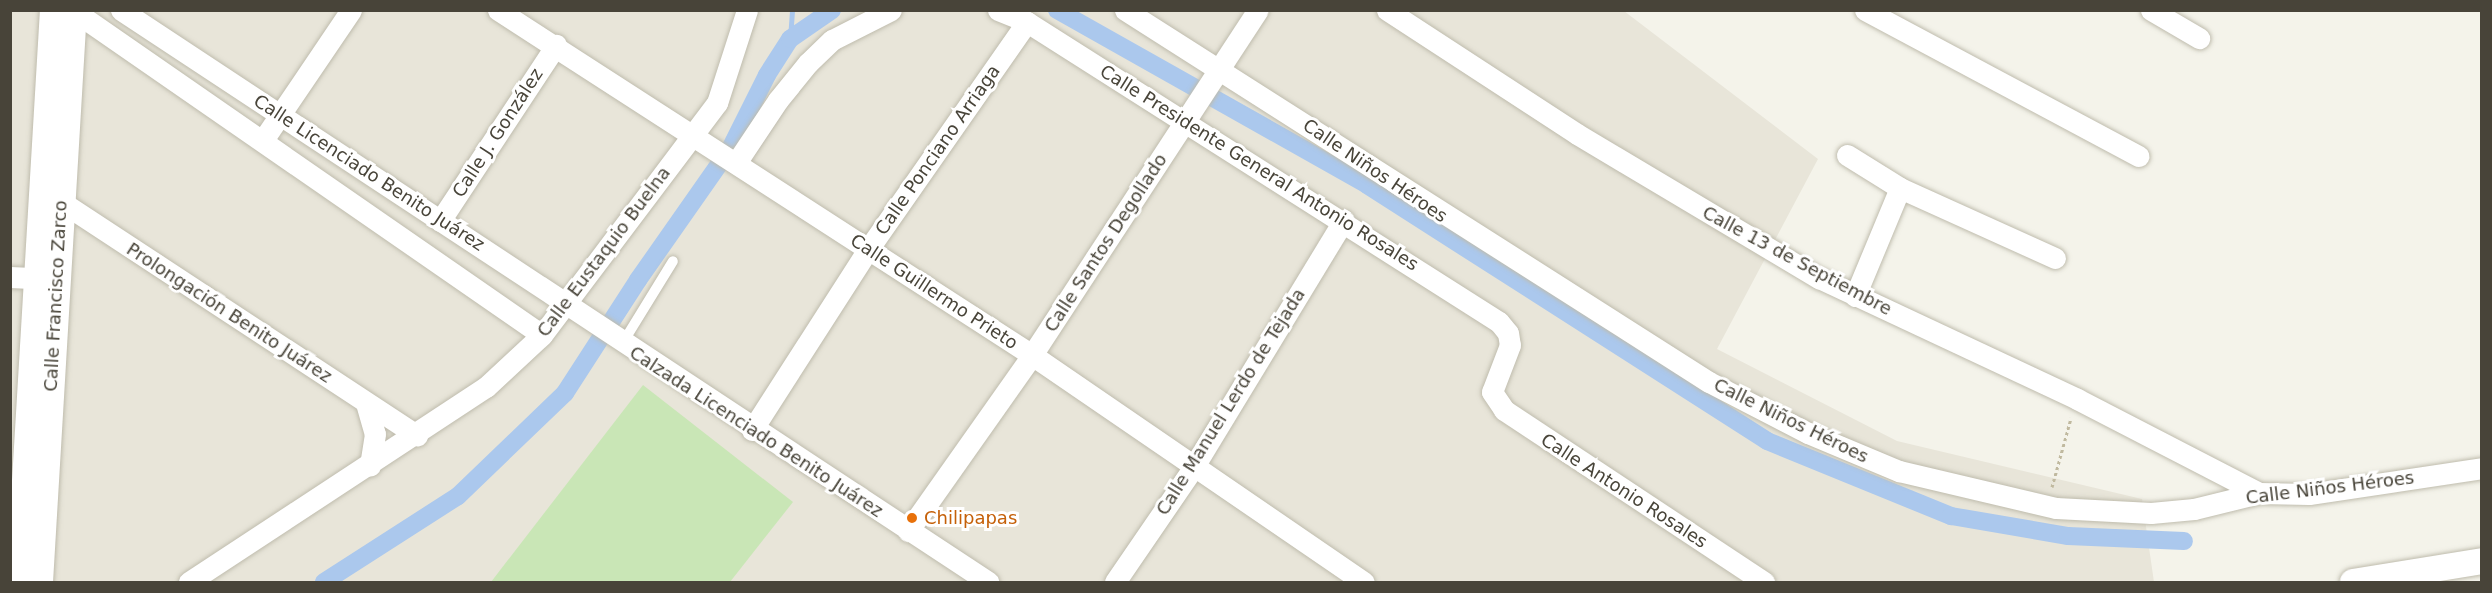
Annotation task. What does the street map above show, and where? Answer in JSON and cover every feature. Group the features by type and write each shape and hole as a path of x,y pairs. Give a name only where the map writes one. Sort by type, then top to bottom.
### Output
{"street":[{"name":"Calle Francisco Zarco","path":"19,582 28,563 52,196 53,10"},
{"name":"Calle Licenciado Benito Juárez","path":"121,10 441,220 618,342"},
{"path":"263,140 351,10"},
{"name":"Calle Guillermo Prieto","path":"498,10 734,161 867,251 1032,355 1350,579"},
{"name":"Calle Eustaquio Buelna","path":"189,582 370,466 486,387 573,309 696,137 717,103 747,10"},
{"path":"734,161 808,63 832,40 891,10"},
{"name":"Calle Presidente General Antonio Rosales","path":"998,10 1027,22 1187,118 1500,322 1511,338 1492,392"},
{"name":"Calle Niños Héroes","path":"1125,10 1218,75 1759,410 1899,471 2047,507 2151,513 2194,509 2259,493 2308,494 2481,468"},
{"name":"Calle Santos Degollado","path":"908,531 1032,355 1187,118 1218,75 1258,10"},
{"path":"1865,10 2138,156"},
{"path":"2151,10 2199,38"},
{"name":"Calle Francisco Zarco","path":"52,196 74,11"},
{"name":"Calle Licenciado Benito Juárez","path":"74,11 542,335"},
{"name":"Calle 13 de Septiembre","path":"1397,13 1654,182 1855,296 2077,399 2259,493"},
{"name":"Calle Ponciano Arriaga","path":"752,430 867,251 1027,22"},
{"name":"Calle J. González","path":"441,220 555,45"},
{"path":"1848,155 1900,188 2055,258"},
{"path":"1855,296 1900,188"},
{"name":"Prolongación Benito Juárez","path":"52,196 417,435"},
{"name":"Calle Manuel Lerdo de Tejada","path":"1115,582 1193,468 1344,220"},
{"path":"10,277 47,279"},
{"name":"Calzada Licenciado Benito Juárez","path":"618,342 988,582"},
{"name":"Calle Antonio Rosales","path":"1492,392 1515,420 1764,582"},
{"path":"366,403 375,434 370,466"},
{"path":"2353,582 2481,562"}],"lane":[{"path":"618,342 673,261"}],"path":[{"path":"2047,507 2077,399"}],"shaded area":[{"path":"10,11 1624,11 1818,159 1717,349 1897,441 2142,499 2154,582 11,582"}],"green space":[{"path":"643,385 793,502 730,582 491,582"}],"waterway":[{"path":"790,39 792,10"},
{"path":"324,582 458,496 565,393 638,280 731,147 767,75 790,39 832,10"},
{"path":"1057,10 1367,185 1767,441 1951,516 2068,536 2184,541"}],"place":[{"name":"Chilipapas","path":"912,518"}]}
